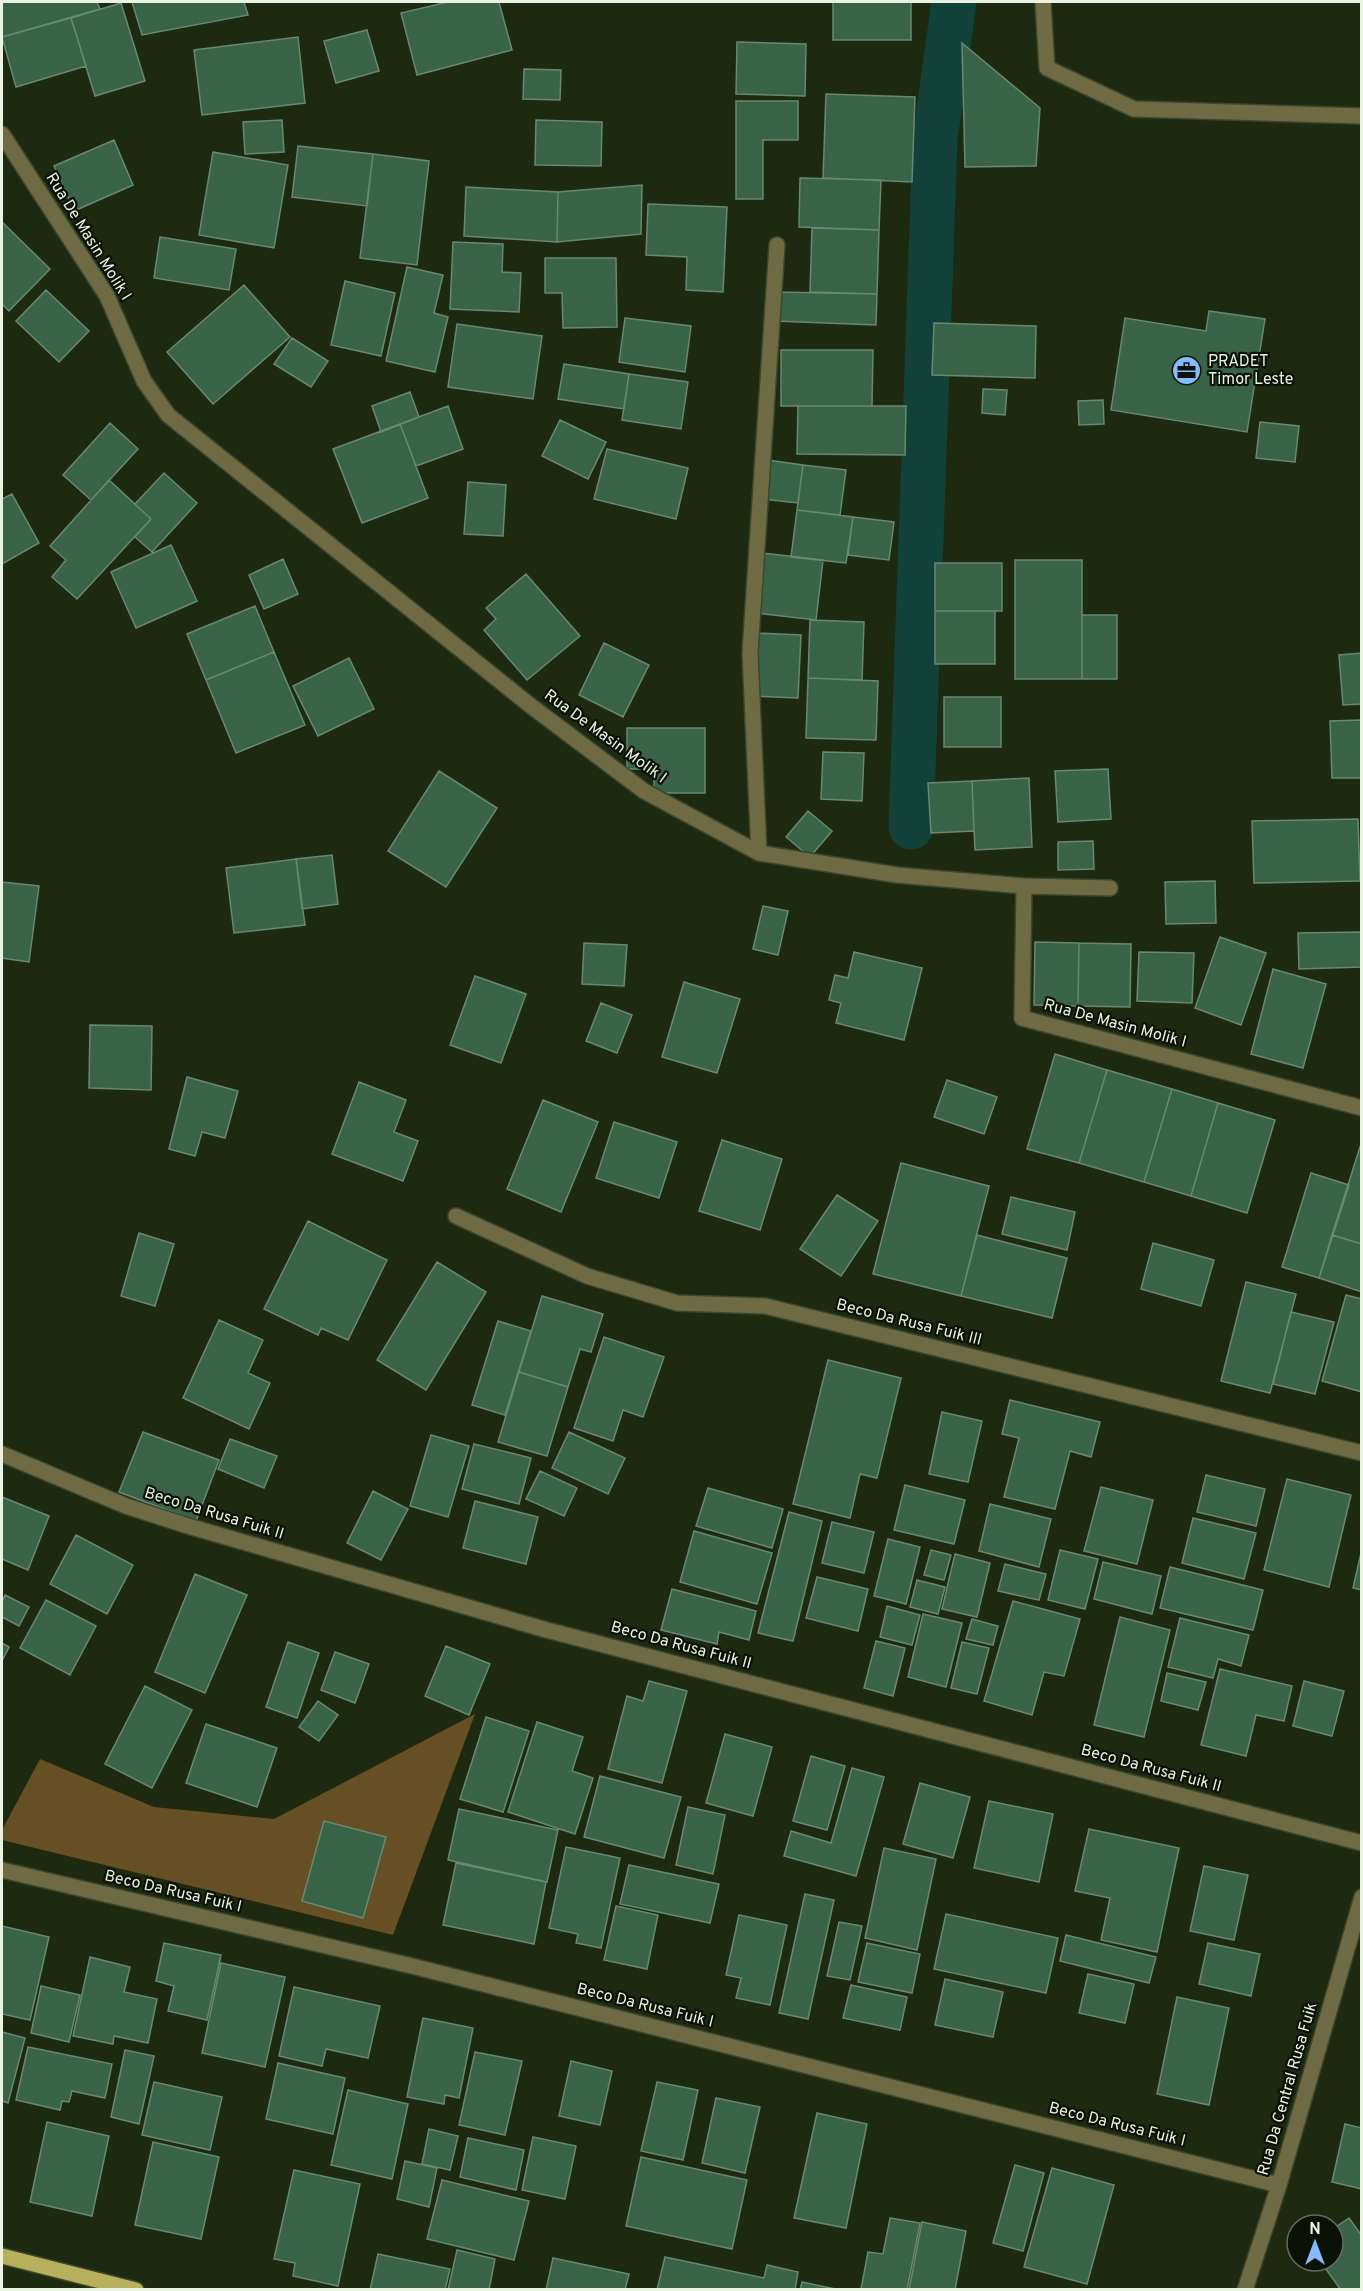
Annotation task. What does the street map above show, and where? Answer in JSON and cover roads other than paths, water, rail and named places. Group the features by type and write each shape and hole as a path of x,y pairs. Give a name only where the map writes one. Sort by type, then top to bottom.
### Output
{"main road":[{"path":"2,2256 136,2289"}],"street":[{"path":"1043,2 1047,68 1134,109 1362,116"},
{"name":"Rua De Masin Molik I","path":"2,134 107,297 144,381 168,415 531,706 644,791 759,854 897,875 1024,886 1022,1018 1362,1108"},
{"path":"759,854 750,653 777,245"},
{"path":"1024,886 1110,888"},
{"name":"Beco Da Rusa Fuik III","path":"456,1216 587,1276 676,1303 765,1306 1362,1453"},
{"name":"Beco Da Rusa Fuik II","path":"2,1454 126,1506 532,1626 1362,1842"},
{"name":"Beco Da Rusa Fuik I","path":"2,1870 412,1966 1279,2185"},
{"name":"Rua Da Central Rusa Fuik","path":"1245,2289 1279,2185 1362,1897"}],"waterway":[{"path":"911,827 935,139 954,2"}],"place":[{"name":"PRADET Timor Leste","path":"1187,371"}]}
